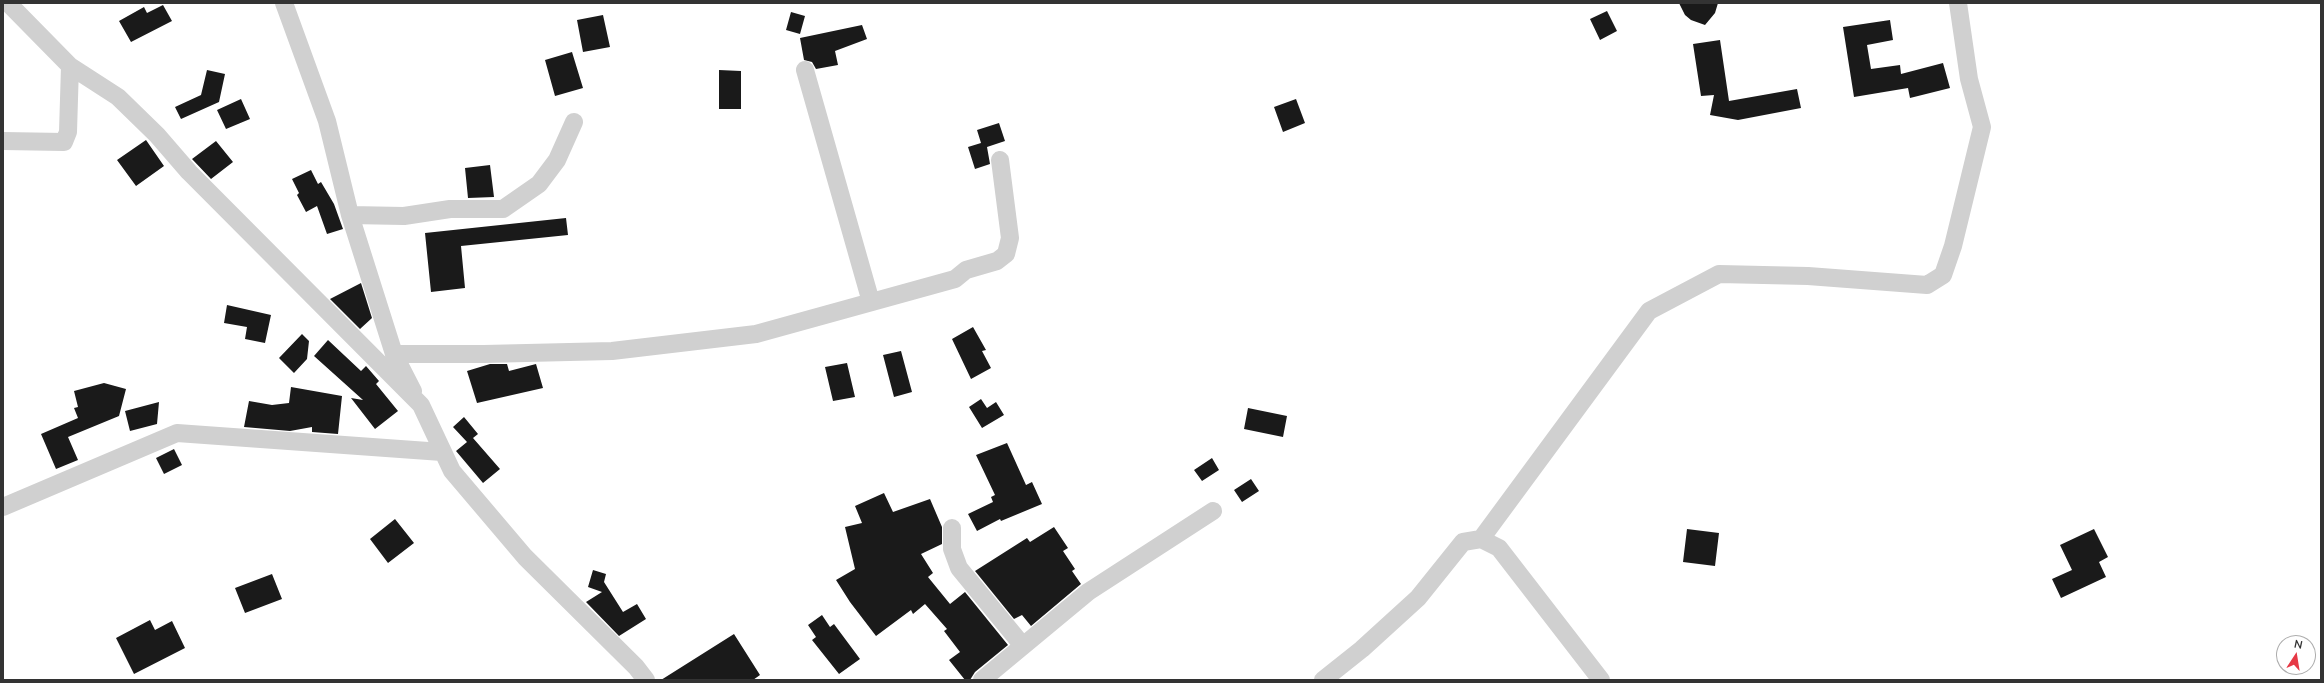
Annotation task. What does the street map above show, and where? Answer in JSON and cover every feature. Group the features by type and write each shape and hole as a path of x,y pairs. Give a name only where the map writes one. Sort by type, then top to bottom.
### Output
{"street":[{"path":"8,3 70,66 123,103 157,135 189,172 421,405"},
{"path":"284,3 327,121 350,215 394,354 421,405 452,471 525,557 636,667 646,680"},
{"path":"1481,539 1649,311 1719,274 1808,276 1927,285 1943,275 1953,246 1982,127 1970,79 1958,3"},
{"path":"3,141 64,142 68,132 70,66"},
{"path":"805,70 871,302"},
{"path":"350,215 404,216 450,209 504,209 539,184 557,160 574,122"},
{"path":"394,354 484,354 620,350 756,334 955,279 966,270 997,261 1006,254 1010,238 1000,160"},
{"path":"3,508 178,433 442,452"},
{"path":"982,680 1088,592 1213,511"},
{"path":"952,528 952,549 959,568 1023,646"},
{"path":"1323,680 1362,648 1418,598 1463,542 1481,539 1499,548 1601,680"}],"building":[{"path":"1679,3 1718,3 1715,13 1705,25 1691,20 1685,15"},
{"path":"163,5 172,21 131,42 119,21 144,7 147,13"},
{"path":"1607,11 1617,31 1600,40 1590,19"},
{"path":"791,12 805,16 800,34 786,30"},
{"path":"603,15 610,47 583,52 577,20"},
{"path":"1890,20 1893,40 1867,45 1871,69 1900,65 1901,74 1943,63 1950,88 1910,98 1908,88 1854,97 1843,27"},
{"path":"862,25 867,39 835,51 838,65 816,69 812,62 804,60 800,38"},
{"path":"1720,40 1729,101 1797,89 1801,108 1738,120 1710,115 1714,95 1701,96 1693,44"},
{"path":"572,52 583,88 555,96 545,60"},
{"path":"207,70 225,74 219,102 181,119 175,107 201,95"},
{"path":"719,70 741,71 741,109 719,109"},
{"path":"241,99 250,119 226,129 217,110"},
{"path":"1296,99 1305,123 1283,132 1274,107"},
{"path":"999,123 1005,141 987,147 990,164 975,169 968,147 981,143 977,130"},
{"path":"146,140 164,166 136,186 117,160"},
{"path":"216,141 233,162 211,179 192,159"},
{"path":"490,165 494,197 468,198 465,168"},
{"path":"311,170 318,184 321,182 334,204 343,229 327,234 317,206 306,212 297,195 299,193 292,179"},
{"path":"566,218 568,235 461,246 465,288 431,292 425,233"},
{"path":"361,283 372,318 360,329 330,299"},
{"path":"227,305 271,315 265,343 245,339 247,327 224,323"},
{"path":"973,327 986,350 982,351 991,368 971,379 952,339"},
{"path":"302,334 309,341 307,359 294,373 279,358"},
{"path":"328,340 361,371 366,366 379,381 376,384 398,411 375,429 351,398 363,400 314,356"},
{"path":"901,351 912,392 894,397 883,355"},
{"path":"847,363 855,397 833,401 825,367"},
{"path":"490,364 507,364 509,371 536,364 543,388 477,403 467,371"},
{"path":"104,383 126,389 119,416 68,437 78,460 56,469 41,434 78,418 74,408 78,407 74,391"},
{"path":"291,387 342,396 338,434 312,432 312,427 290,431 244,427 249,401 272,405 289,403"},
{"path":"981,399 987,408 996,402 1004,415 982,428 969,407"},
{"path":"159,402 157,424 130,431 125,411"},
{"path":"1248,408 1287,416 1283,437 1244,429"},
{"path":"464,417 478,434 473,438 500,469 483,483 456,451 467,442 453,427"},
{"path":"1007,443 1026,485 1032,482 1042,504 1001,521 1000,519 977,531 968,514 993,502 991,497 995,495 976,455"},
{"path":"174,449 182,465 164,474 156,458"},
{"path":"1212,458 1219,470 1202,481 1194,470"},
{"path":"1251,479 1259,491 1242,502 1234,490"},
{"path":"884,493 893,512 930,499 942,527 942,544 921,554 933,573 928,577 950,604 965,592 1008,645 975,672 970,680 965,680 949,660 960,652 944,631 947,629 925,604 913,614 911,610 876,636 850,602 836,580 855,569 845,527 862,523 855,506"},
{"path":"395,519 414,543 388,563 370,539"},
{"path":"1054,527 1068,548 1063,551 1075,569 1072,571 1081,584 1031,626 1022,615 1014,619 975,571 1027,538 1030,542"},
{"path":"1687,529 1719,533 1715,566 1683,562"},
{"path":"2094,529 2108,557 2099,562 2106,577 2061,598 2052,579 2072,570 2060,545"},
{"path":"593,570 606,574 604,582 623,612 637,604 646,619 619,636 586,602 602,592 588,587"},
{"path":"272,574 282,599 245,613 235,588"},
{"path":"822,615 830,627 834,624 860,659 839,674 812,640 816,637 808,625"},
{"path":"150,620 155,630 172,621 185,648 134,674 116,638"},
{"path":"734,634 760,675 753,680 661,680"}]}
